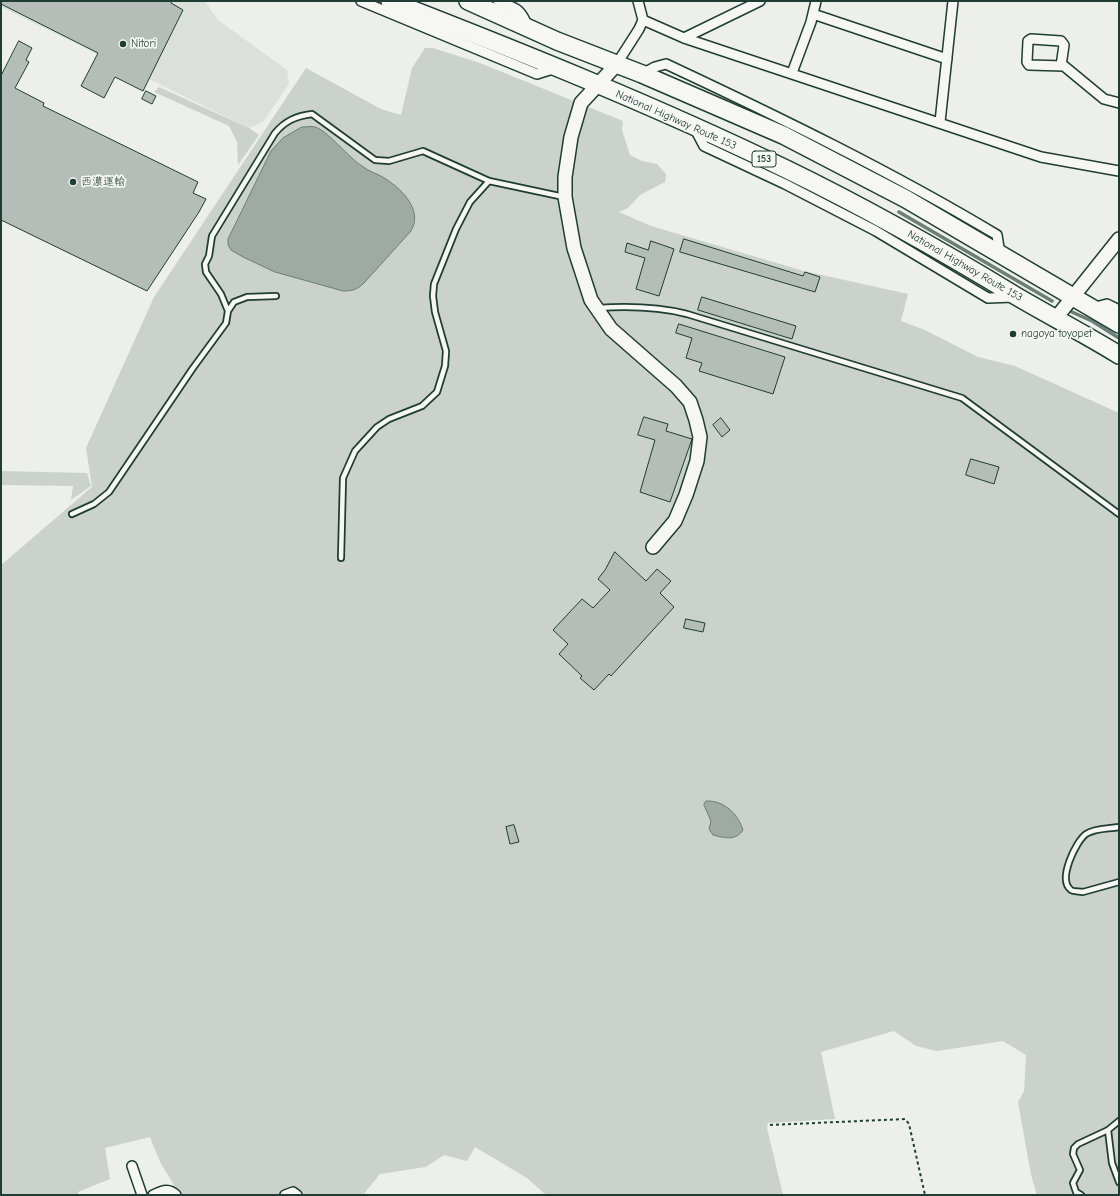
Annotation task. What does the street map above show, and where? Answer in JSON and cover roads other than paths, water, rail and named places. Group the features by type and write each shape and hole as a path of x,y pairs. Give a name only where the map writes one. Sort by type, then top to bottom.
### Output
{"highway":[{"name":"National Highway Route 153","path":"390,1 694,126 855,212 970,267 1119,355"},
{"path":"468,1 528,28 616,65 642,74 783,135 906,199 1119,324"}],"street":[{"path":"361,1 537,74 556,68"},
{"path":"498,1 522,13 528,28"},
{"path":"638,1 643,20 639,30 616,65 581,102 571,137 565,177 566,197 574,248 592,300 611,329 676,386 690,402 696,420 700,437 697,461 686,495 675,520 653,547"},
{"path":"684,38 760,1"},
{"path":"792,73 813,14 816,1"},
{"path":"940,122 952,1"},
{"path":"813,14 947,59"},
{"path":"643,20 684,38 940,122 1041,157 1119,170"},
{"path":"1061,66 1064,45 1061,41 1031,39 1028,41 1027,62 1029,65 1061,66 1064,66 1104,99 1119,103"},
{"path":"1056,318 1119,239"},
{"path":"1092,308 1107,304 1119,310"},
{"path":"132,1166 142,1195"},
{"path":"153,1195 167,1190 171,1190 176,1195"},
{"path":"285,1195 293,1192 297,1195"}],"lane":[{"path":"228,312 221,294 206,272 205,264 209,256 212,236 275,133 283,124 294,118 312,114 376,160 389,161 424,151 488,181 566,197"},
{"path":"341,558 343,478 355,452 377,427 389,419 422,406 437,392 445,366 446,351 435,312 433,296 434,284 456,229 466,209 488,181"},
{"path":"72,514 94,504 109,492 193,368 226,323 228,312 234,302 247,297 276,296"},
{"path":"597,308 622,307 668,309 962,398 1119,514"},
{"path":"1119,827 1095,830 1082,837 1073,850 1066,877 1068,887 1071,890 1077,891 1119,882"},
{"path":"1081,1195 1076,1192 1073,1183 1080,1170 1073,1154 1074,1148 1078,1144 1108,1130 1119,1121"},
{"path":"1108,1130 1111,1158 1119,1182"}],"waterway":[{"path":"899,212 1052,301"},
{"path":"1072,312 1092,321 1119,338"}],"place":[{"name":"Nitori","path":"123,44"},
{"name":"西濃運輸","path":"73,182"},
{"name":"nagoya toyopet","path":"1013,334"}]}
